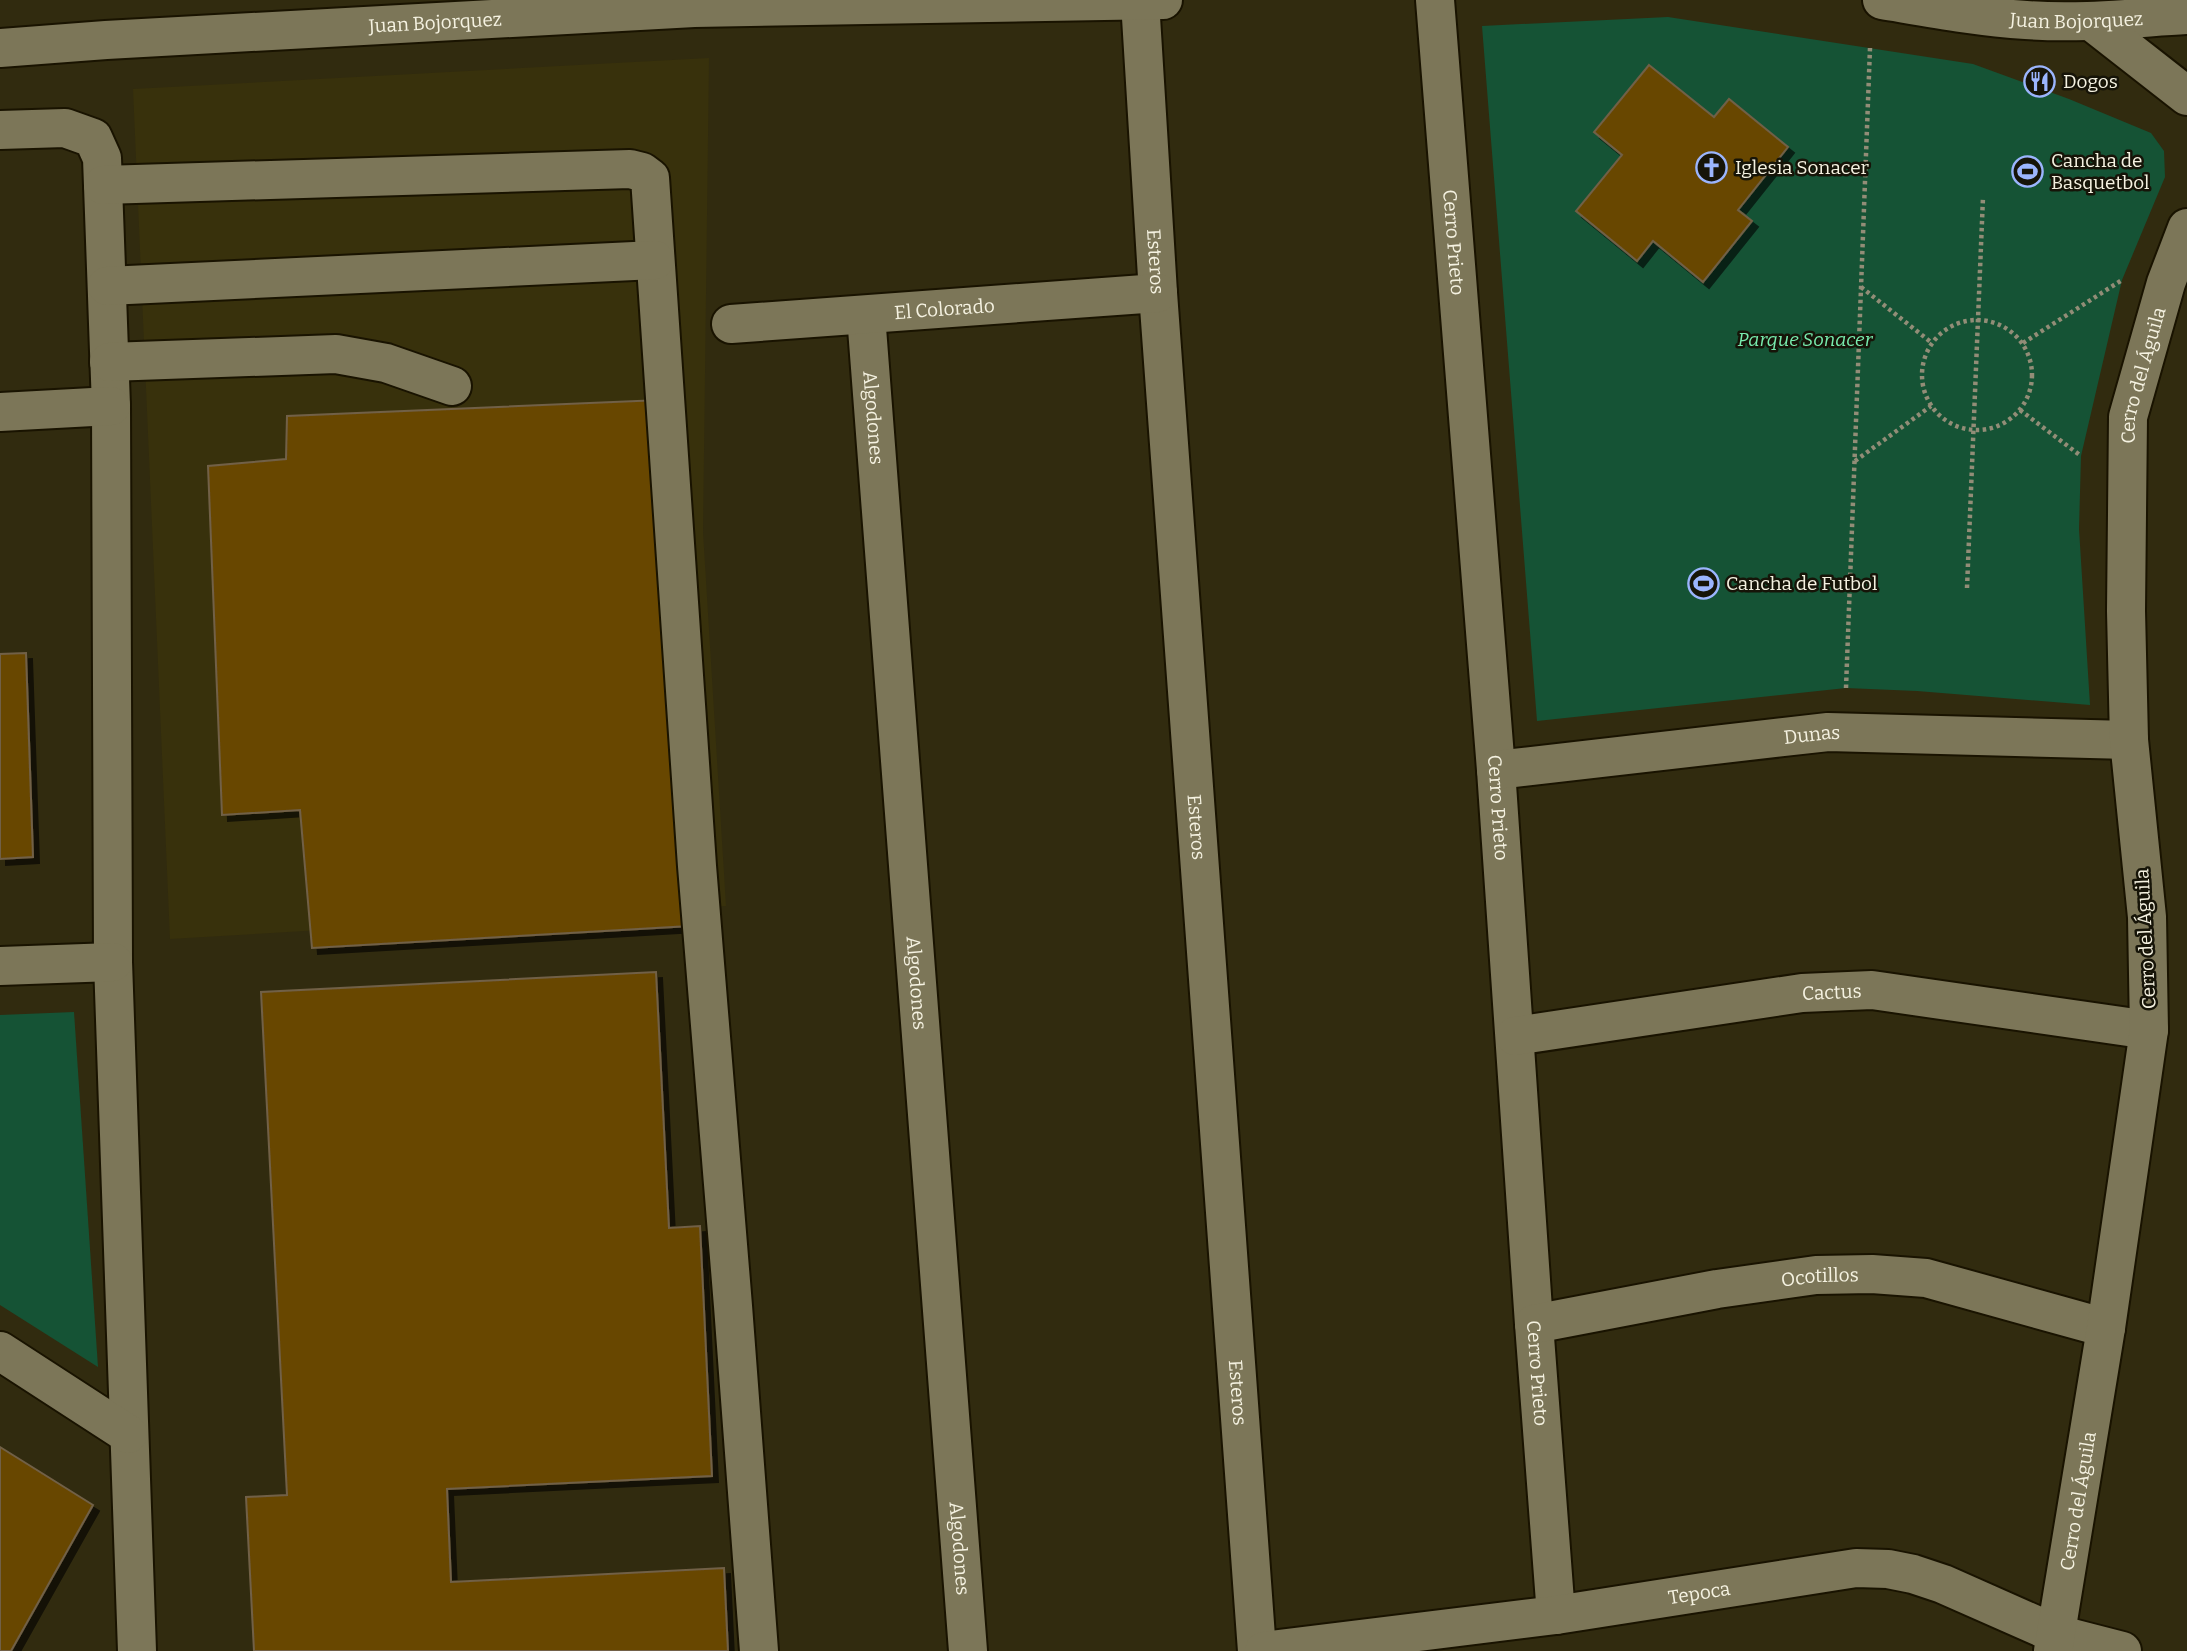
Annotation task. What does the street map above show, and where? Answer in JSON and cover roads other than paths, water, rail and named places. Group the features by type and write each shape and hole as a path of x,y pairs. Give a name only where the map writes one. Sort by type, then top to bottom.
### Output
{"street":[{"name":"Cerro Prieto","path":"1435,0 1516,1036 1556,1615"},
{"name":"Juan Bojorquez","path":"1882,0 2027,20 2091,21 2187,15"},
{"name":"Juan Bojorquez","path":"0,48 695,4 1152,1"},
{"name":"Esteros","path":"1152,1 1158,292 1257,1651"},
{"path":"2091,21 2187,96"},
{"path":"0,130 65,128 93,138 102,158 111,406 113,962 137,1651"},
{"path":"103,185 630,169 642,172 650,178 696,866 759,1651"},
{"name":"Cerro del Águila","path":"2054,1642 2106,1328 2148,1031 2147,917 2129,740 2126,611 2128,417 2166,283 2187,228"},
{"path":"107,286 655,260"},
{"name":"El Colorado","path":"730,324 1158,292"},
{"name":"Algodones","path":"866,315 968,1651"},
{"path":"109,362 336,354 386,363 452,386"},
{"path":"0,412 111,406"},
{"name":"Dunas","path":"1496,770 1828,732 2129,740"},
{"path":"0,966 113,962"},
{"name":"Cactus","path":"1516,1036 1802,993 1872,990 2148,1031"},
{"name":"Ocotillos","path":"1534,1324 1717,1289 1815,1275 1872,1274 1926,1278 2106,1328"},
{"path":"0,1352 128,1434"},
{"name":"Tepoca","path":"1264,1651 1556,1615 1856,1568 1888,1569 1943,1584 2054,1642 2122,1651"}],"place":[{"name":"Dogos","path":"2040,81"},
{"name":"Iglesia Sonacer","path":"1712,167"},
{"name":"Cancha de Basquetbol","path":"2028,171"},
{"name":"Cancha de Futbol","path":"1703,583"}],"park label":[{"name":"Parque Sonacer","path":"1805,339"}]}
